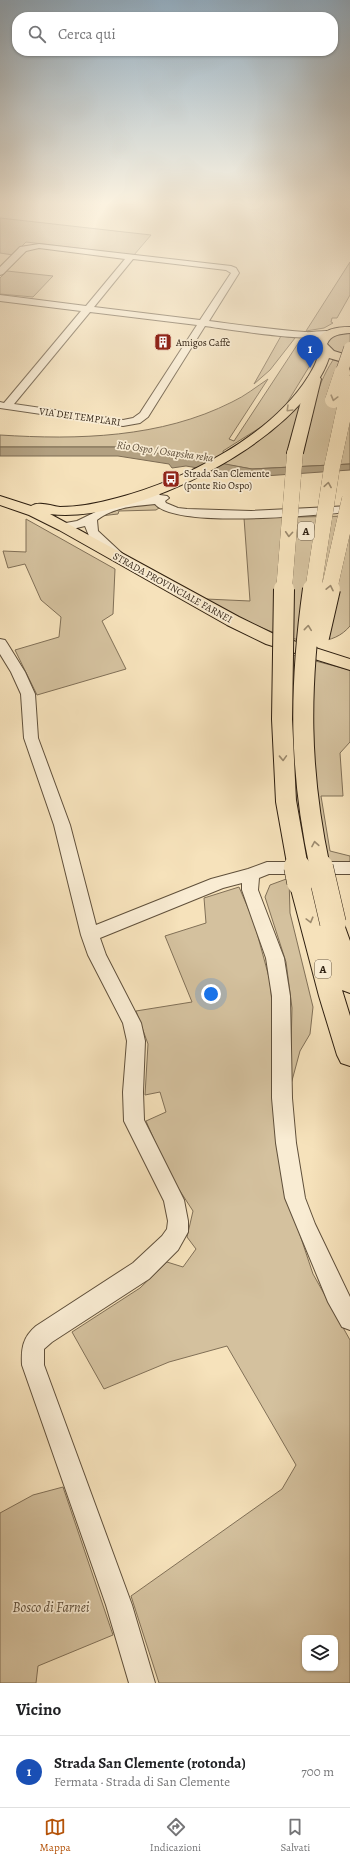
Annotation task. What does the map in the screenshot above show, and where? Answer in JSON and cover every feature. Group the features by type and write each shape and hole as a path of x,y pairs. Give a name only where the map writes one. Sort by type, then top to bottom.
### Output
{"highway":[{"name":"A","path":"306,530 318,456 338,383 350,348"},
{"path":"282,719 283,598 296,453 314,379"},
{"name":"A","path":"350,384 332,459 316,567 304,664 302,749 309,812 332,923 350,983"},
{"path":"303,708 350,498"},
{"name":"A","path":"303,553 282,719 285,788 300,882 331,996 350,1056"}],"main road":[{"path":"64,527 72,514 87,514 130,499 158,497 186,477 224,456 272,425 292,406 314,379 324,358 322,340 349,324"},
{"path":"323,348 333,356 350,360"},
{"name":"STRADA PROVINCIALE FARNEI","path":"0,500 18,505 64,527 202,604 272,640 350,665"},
{"path":"18,505 87,514"}],"street":[{"path":"4,406 109,284"},
{"name":"VIA DEI TEMPLARI","path":"4,406 123,423 136,421 144,415 204,324 229,284"},
{"path":"0,298 282,333 308,335 332,333"},
{"path":"282,333 303,338 323,348"},
{"path":"158,497 171,510 183,512 251,515 350,510"},
{"path":"87,514 93,533 120,557"},
{"path":"0,643 18,672 28,694 31,738 62,825 93,944 130,1017 135,1034 133,1092 134,1121 174,1200 178,1221 177,1232 164,1250 141,1271 44,1334 35,1342 32,1358 52,1421 119,1605 142,1683"},
{"path":"93,944 216,883 251,875 267,868 350,868"},
{"path":"251,875 250,890 275,958 280,989 282,1098 286,1143 296,1198 306,1227 336,1294 350,1319"}],"green space":[{"path":"0,284 46,284 33,297 0,294"},
{"path":"336,284 350,284 350,295 337,318 332,318 331,322 333,323 324,328 306,331"},
{"path":"350,332 350,357 335,353 327,344 333,336"},
{"path":"281,336 295,338 270,370 254,384"},
{"path":"301,339 309,345 315,357 287,403 276,415 261,427 223,451 224,456 229,458 279,424 302,403 303,454 317,394 321,382 333,360 350,364 350,464 252,469 119,447 0,447 0,435 59,437 119,434 148,430 177,423 205,414 232,402 268,379 229,439 234,441"},
{"path":"154,504 159,508 156,510 119,511 118,514 100,516 133,505"},
{"path":"350,516 350,626 336,637 318,641 299,640 278,634 258,626 206,599 250,601 244,518"},
{"path":"26,519 115,569 113,614 102,621 126,669 37,695 15,650 59,637 61,617 41,600 25,564 8,568 3,551 26,552"},
{"path":"277,651 350,670 350,742 340,753 343,796 321,796 330,851 350,856 350,862 286,862 275,739"},
{"path":"289,878 290,913 313,1007 310,1034 300,1051 290,1088 292,1008 286,962 265,897 270,885"},
{"path":"239,887 254,922 270,981 289,1202 313,1274 350,1340 350,1683 159,1683 131,1596 282,1489 296,1465 227,1346 169,1362 104,1389 72,1332 140,1288 167,1262 183,1267 196,1249 187,1237 193,1211 169,1174 146,1121 166,1112 160,1092 145,1095 148,1044 136,1011 192,1002 165,936 206,923 204,898"},
{"name":"Bosco di Farnei","path":"63,1487 113,1635 38,1666 36,1683 0,1683 0,1513 33,1495"}],"shaded area":[{"path":"0,447 119,447 195,459 202,457 199,459 252,469 350,464 350,470 250,477 186,466 172,468 169,464 118,456 0,456"}],"place":[{"name":"Amigos Caffè","path":"163,342"},
{"name":"Strada San Clemente (rotonda)","path":"310,368"},
{"name":"Strada San Clemente (ponte Rio Ospo)","path":"171,479"}],"water label":[{"name":"Rio Ospo / Osapska reka","path":"165,451"}]}
